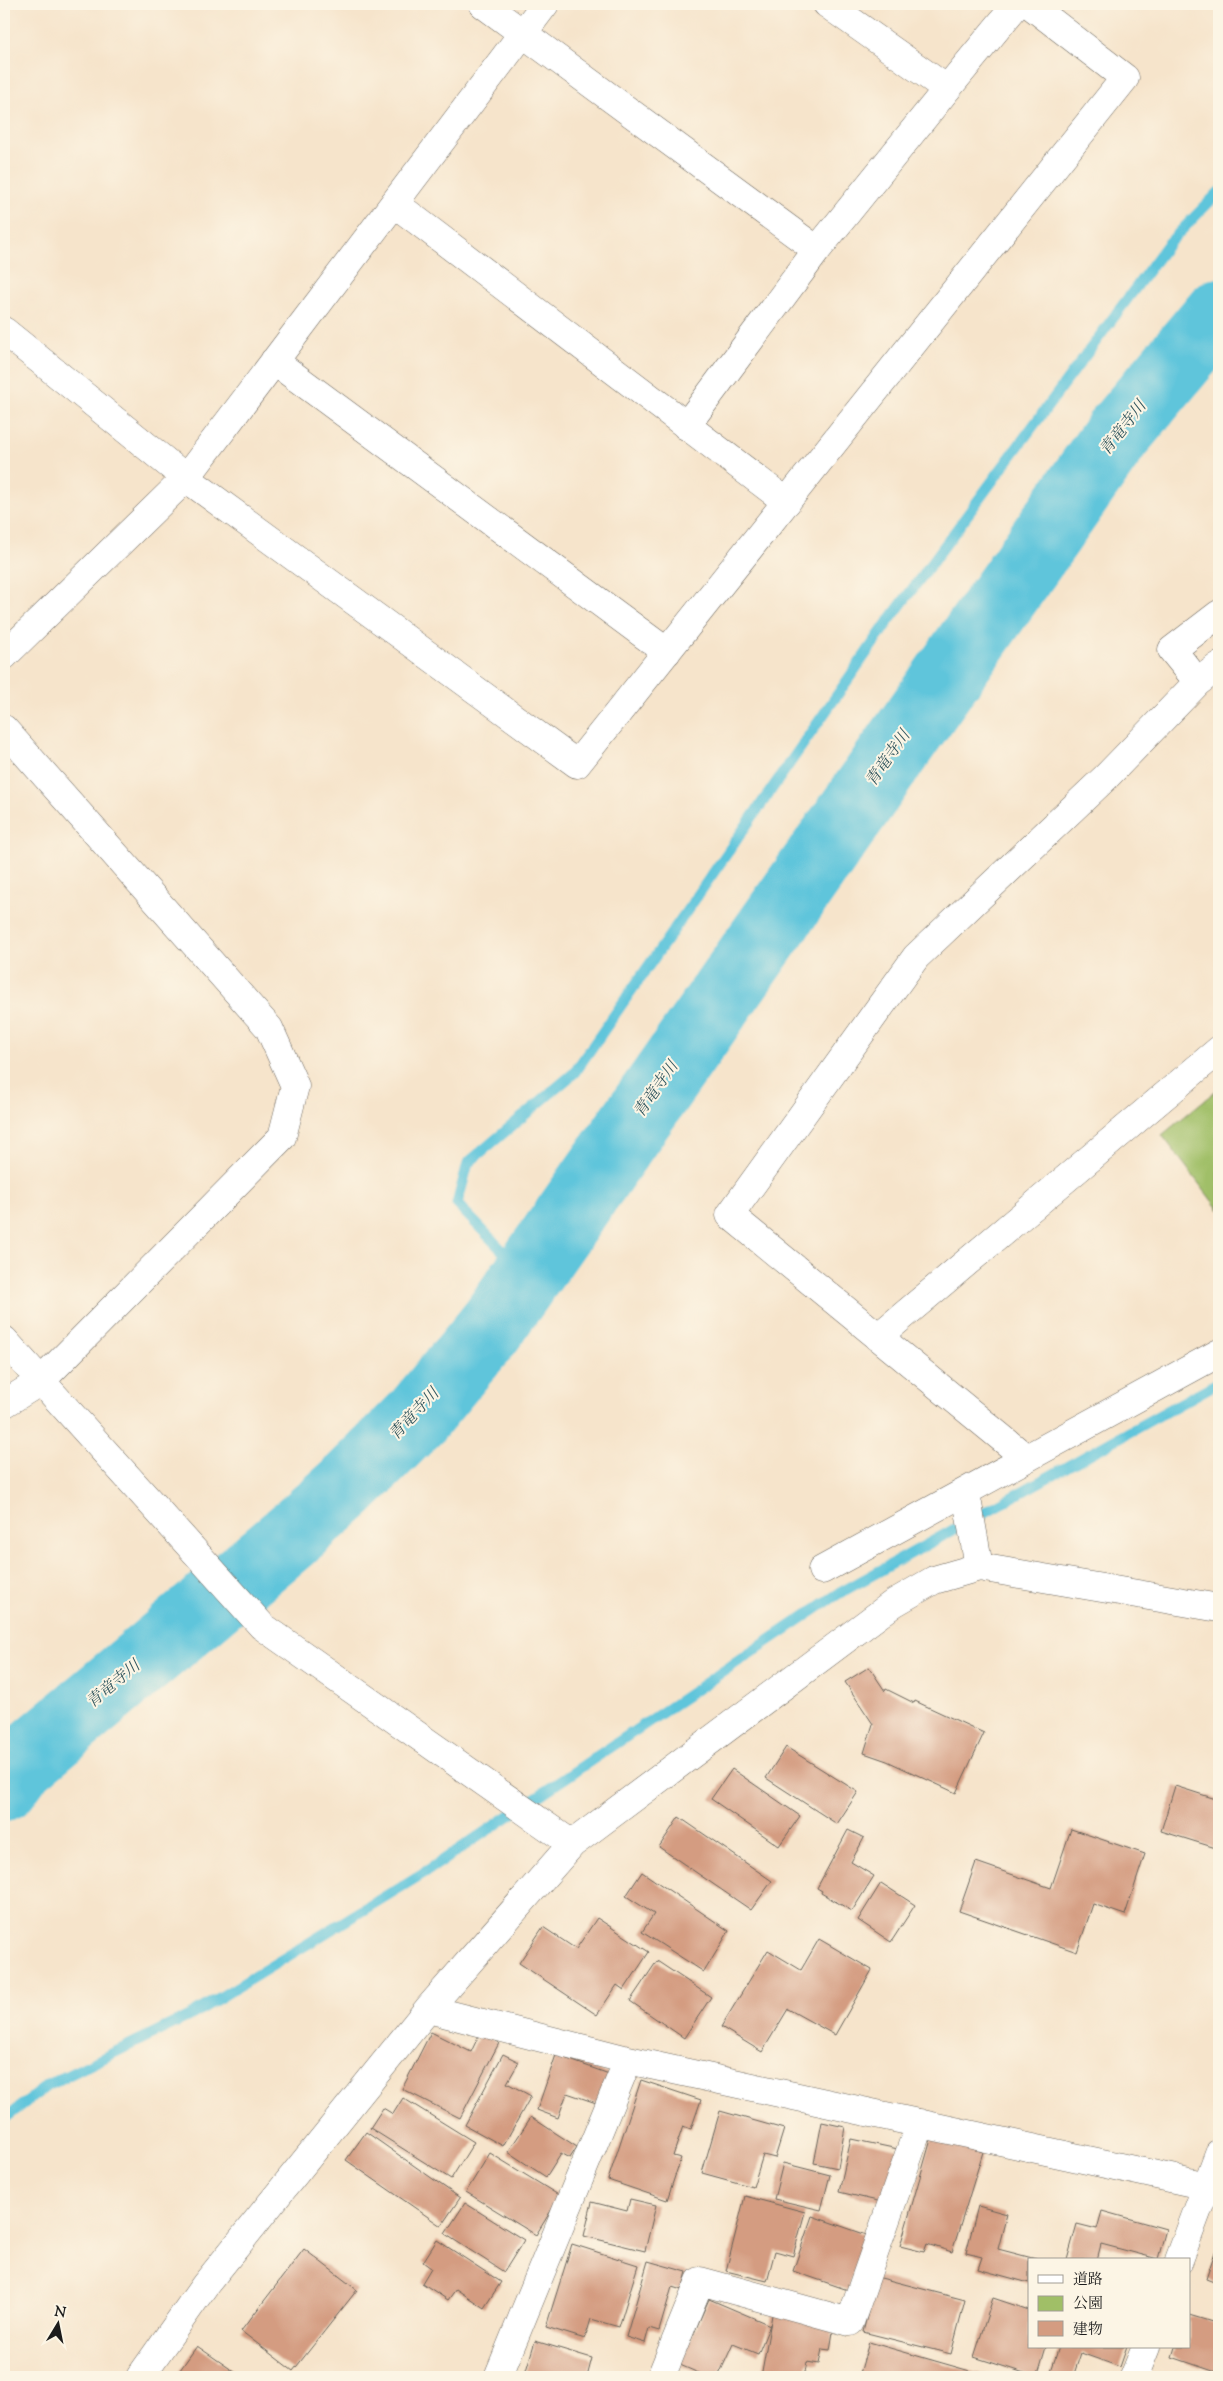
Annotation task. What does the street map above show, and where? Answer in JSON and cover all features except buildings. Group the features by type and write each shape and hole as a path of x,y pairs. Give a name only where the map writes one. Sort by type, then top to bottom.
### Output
{"street":[{"path":"483,4 817,250"},
{"path":"4,656 186,478 545,4"},
{"path":"827,4 946,89"},
{"path":"686,426 817,250 1017,4"},
{"path":"4,330 186,478 577,764 1125,78 1029,4"},
{"path":"394,203 787,502"},
{"path":"274,361 667,652"},
{"path":"1198,682 1172,650 1219,614"},
{"path":"1026,1458 730,1215 916,957 1106,777 1198,682 1219,666"},
{"path":"4,729 268,1028 295,1086 282,1137 41,1381 4,1404"},
{"path":"878,1337 1219,1050"},
{"path":"4,1340 262,1626 572,1844"},
{"path":"822,1570 966,1493 1026,1458 1219,1353"},
{"path":"966,1493 979,1567"},
{"path":"140,2377 205,2286 428,2009 572,1844 894,1604 934,1580 979,1567 1219,1608"},
{"path":"428,2009 628,2060 1207,2186"},
{"path":"498,2377 628,2060"},
{"path":"661,2377 700,2281 850,2322 920,2124"},
{"path":"1180,2258 1219,2153"},
{"path":"1134,2377 1146,2348"}],"green space":[{"path":"1219,1088 1219,1210 1162,1135"}],"waterway":[{"path":"527,1276 457,1204 468,1163 574,1073 888,622 1168,244 1219,192"},
{"name":"青竜寺川","path":"4,1786 20,1764 346,1488 416,1418 488,1331 1119,432 1219,313"},
{"path":"4,2119 48,2085 193,2014 430,1869 838,1594 1219,1382"}]}
